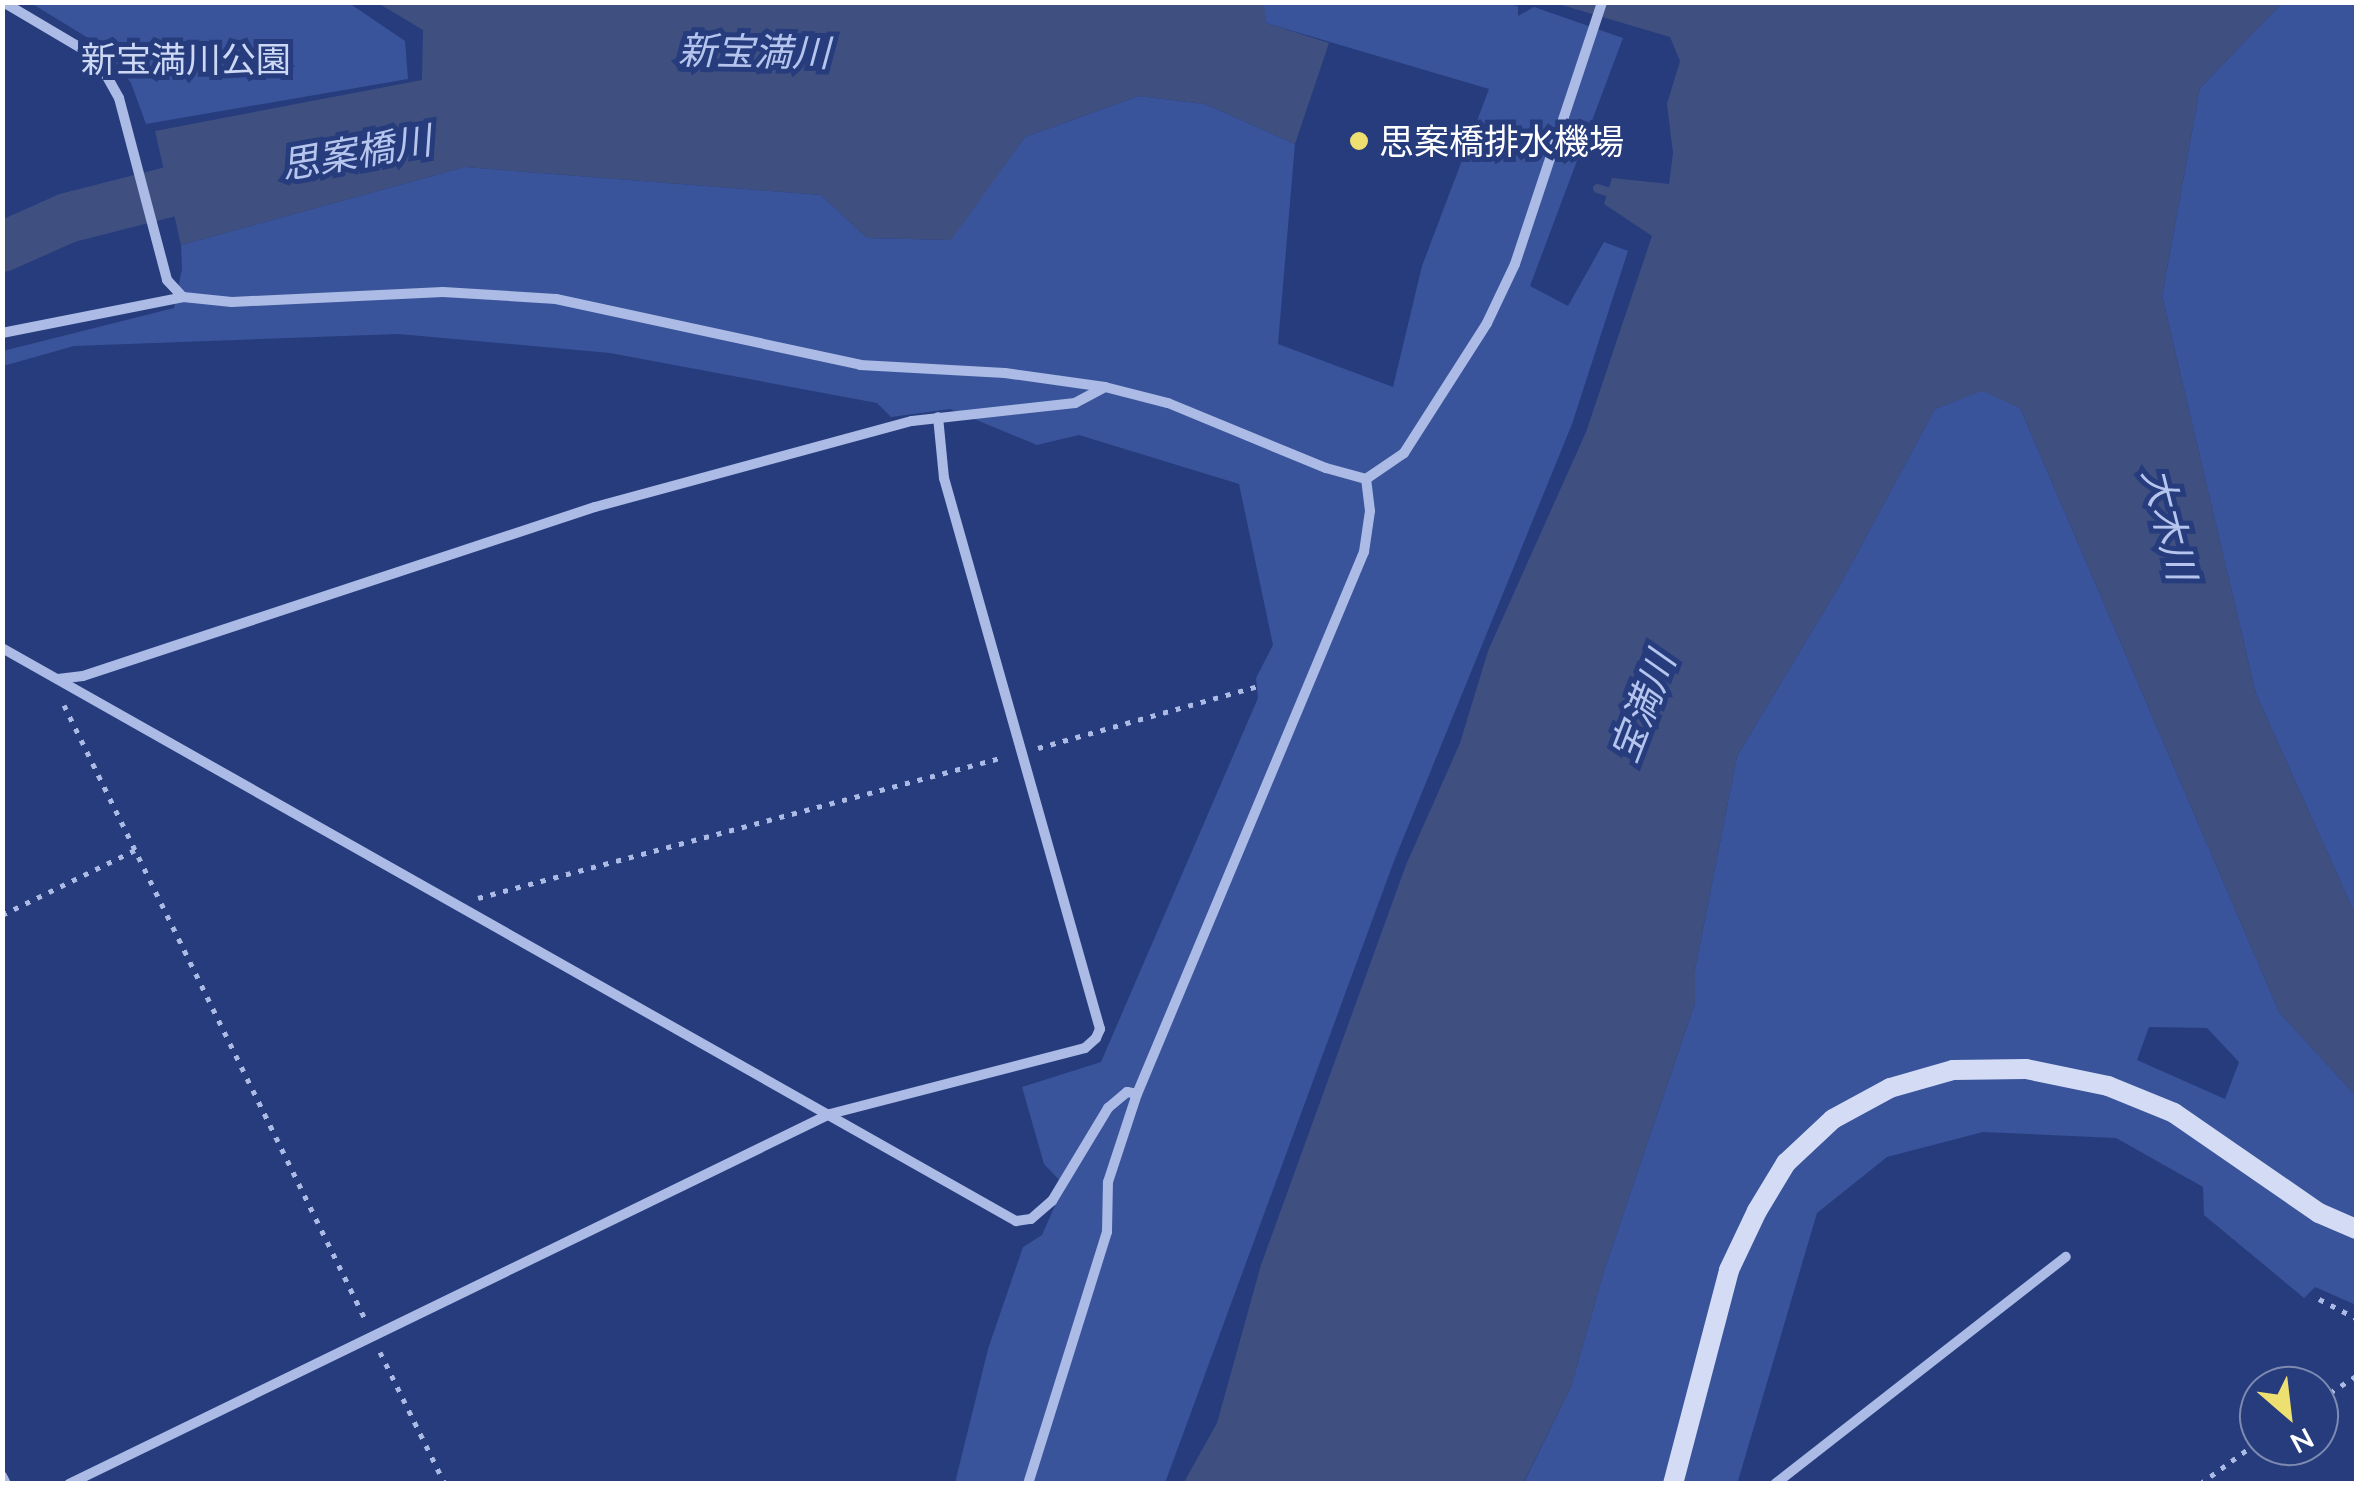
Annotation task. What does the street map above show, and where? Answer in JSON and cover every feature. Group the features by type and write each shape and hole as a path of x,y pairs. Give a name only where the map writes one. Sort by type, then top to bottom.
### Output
{"street":[{"path":"3,2 96,58 119,98 167,280 183,297"},
{"path":"1366,480 1404,453 1487,323 1515,264 1602,2"},
{"path":"2,333 183,297 232,302 443,292 556,299 860,365 1004,374 1105,387 1168,403 1326,468 1366,480"},
{"path":"57,679 83,676 595,507 938,417 1075,403 1105,387"},
{"path":"69,1484 830,1114 1085,1048 1096,1038 1100,1029 944,478 938,417"},
{"path":"1028,1484 1107,1232 1108,1182 1137,1094 1364,552 1370,511 1366,480"},
{"path":"2,648 1016,1220 1031,1218 1052,1201 1108,1108 1127,1092 1137,1094"},
{"path":"1673,1484 1728,1270 1757,1211 1786,1163 1833,1120 1890,1088 1953,1070 2026,1069 2108,1086 2174,1113 2319,1213 2356,1228"},
{"path":"1775,1484 2066,1257"},
{"path":"2,1476 6,1484"}],"path":[{"path":"57,679 60,698 445,1484"},
{"path":"456,904 1262,685"},
{"path":"2,915 135,850"},
{"path":"2318,1298 2356,1318"},
{"path":"2200,1484 2239,1456"}],"green space":[{"name":"新宝満川公園","path":"31,3 349,3 405,41 408,79 146,124 131,83 106,49"},
{"path":"2282,3 2356,3 2356,916 2256,694 2162,296 2200,88"},
{"path":"1261,4 1518,6 1518,16 1534,7 1623,38 1530,286 1568,306 1604,242 1628,251 1572,424 1394,861 1165,1483 955,1483 988,1349 1023,1247 1042,1235 1064,1185 1044,1164 1022,1087 1101,1062 1258,698 1256,678 1273,645 1239,484 1079,435 1037,445 950,409 891,417 877,403 610,353 398,334 74,346 3,366 3,351 174,308 182,269 181,245 465,167 821,195 867,238 950,240 1025,137 1139,96 1205,104 1295,144 1278,344 1393,387 1422,266 1489,89 1266,23"},
{"path":"1983,390 2020,408 2279,1012 2356,1096 2356,1305 2315,1287 2304,1298 2204,1215 2203,1187 2116,1138 1983,1132 1887,1157 1817,1213 1738,1481 1742,1483 1523,1484 1571,1387 1604,1271 1695,1003 1695,970 1737,756 1841,583 1935,409","holes":["2149,1027 2207,1028 2239,1062 2225,1099 2137,1060"]}],"water":[{"name":"新宝満川","path":"378,3 1264,3 1266,23 1329,43 1295,144 1205,104 1139,96 1025,137 951,240 867,238 821,195 465,167 181,245 155,131 422,80 423,30"},
{"path":"1555,3 2282,3 2200,88 2162,296 2256,694 2356,916 2356,1096 2279,1012 2020,408 1982,391 1935,409 1841,583 1737,756 1695,970 1695,1003 1604,1271 1571,1387 1523,1483 1183,1484 1217,1423 1261,1265 1406,865 1460,743 1488,651 1586,432 1652,236 1604,204 1612,178 1669,184 1673,153 1667,104 1680,61 1670,37"}],"waterway":[{"name":"思案橋川","path":"2,247 67,218 236,175"},
{"path":"1597,188 1618,195"}],"place":[{"name":"思案橋排水機場","path":"1359,141"}],"water label":[{"name":"大木川","path":"2169,524"},
{"name":"宝満川","path":"1643,707"}]}
